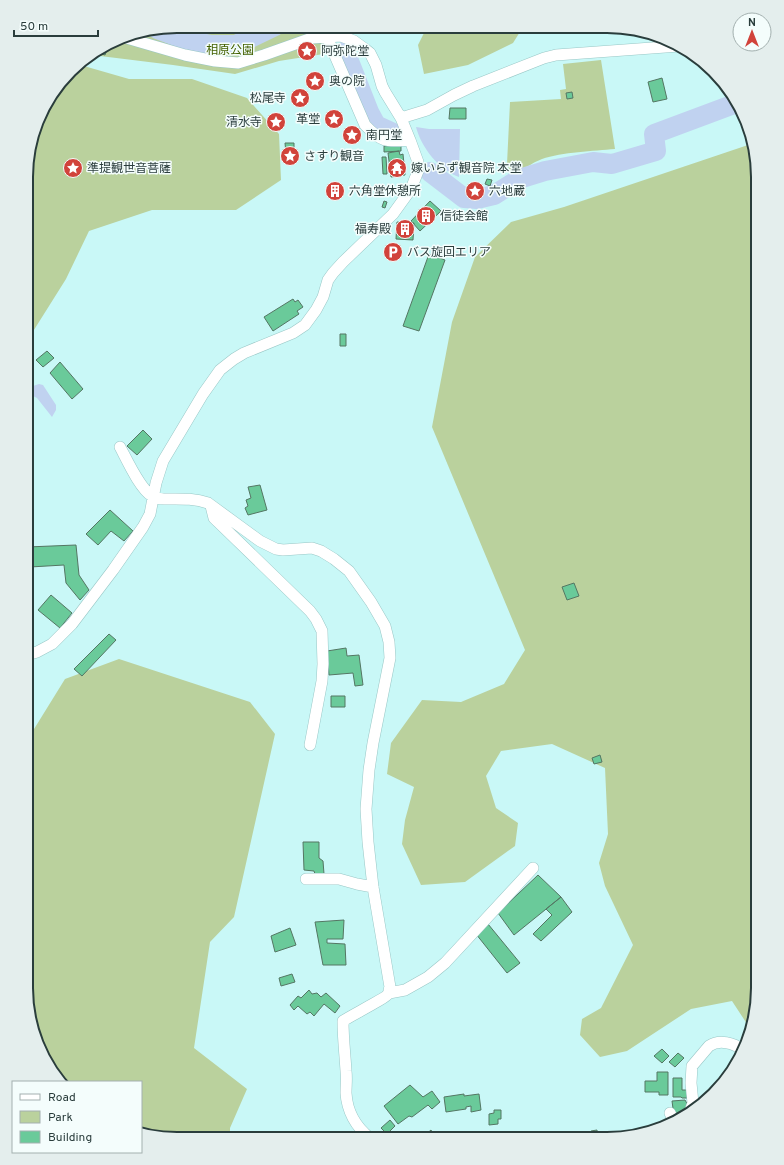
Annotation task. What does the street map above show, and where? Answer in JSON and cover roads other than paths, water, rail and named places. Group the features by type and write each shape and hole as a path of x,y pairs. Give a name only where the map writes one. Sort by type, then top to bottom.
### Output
{"street":[{"path":"33,653 52,644 72,624 143,527 150,514 159,470 163,461 203,394 220,370 244,353 293,333 304,325 316,310 323,297 328,280 333,273 393,214 411,189 418,171 418,162 410,140 401,118 382,86 376,64 370,53 354,41 341,36 304,40 238,63 215,61 185,55 133,40"},
{"path":"327,37 366,125 376,136 385,141 410,140"},
{"path":"401,118 427,110 473,86 544,58 556,55 668,47"},
{"path":"120,447 146,491 153,496 162,499 201,500 260,541 276,549 312,548 322,551 334,559 350,571 372,602 385,626 390,646 390,658 373,743 366,809 373,887 390,987 389,993 385,998 359,1011 344,1021 343,1035 347,1080 346,1093 349,1108 362,1132"},
{"path":"211,506 214,518 310,611 320,625 322,631 322,681 310,745"},
{"path":"389,993 405,990 428,977 445,963 533,868"},
{"path":"306,879 339,879 373,887"},
{"path":"693,1104 691,1083 692,1066 711,1044 729,1043 738,1047"}],"water":[{"path":"416,127 429,129 460,129 459,177 445,169 432,157 418,135"},
{"path":"39,384 43,385 56,405 56,410 52,417 37,398 33,396 33,386"}],"waterway":[{"path":"168,33 186,40 211,45 236,45 261,33"},
{"path":"345,51 369,112 376,125 400,136"},
{"path":"430,172 464,198 477,199 494,195 519,179 545,171 593,162 612,164 656,151 654,134 732,105"}],"place":[{"name":"阿弥陀堂","path":"307,51"},
{"name":"奥の院","path":"315,81"},
{"name":"松尾寺","path":"300,98"},
{"name":"革堂","path":"334,119"},
{"name":"清水寺","path":"276,122"},
{"name":"南円堂","path":"352,135"},
{"name":"さすり観音","path":"290,156"},
{"name":"準提観世音菩薩","path":"73,168"},
{"name":"嫁いらず観音院 本堂","path":"397,168"},
{"name":"六角堂休憩所","path":"335,191"},
{"name":"六地蔵","path":"475,191"},
{"name":"信徒会館","path":"426,216"},
{"name":"福寿殿","path":"405,229"},
{"name":"バス旋回エリア","path":"393,252"}],"park label":[{"name":"相原公園","path":"230,50"}]}
